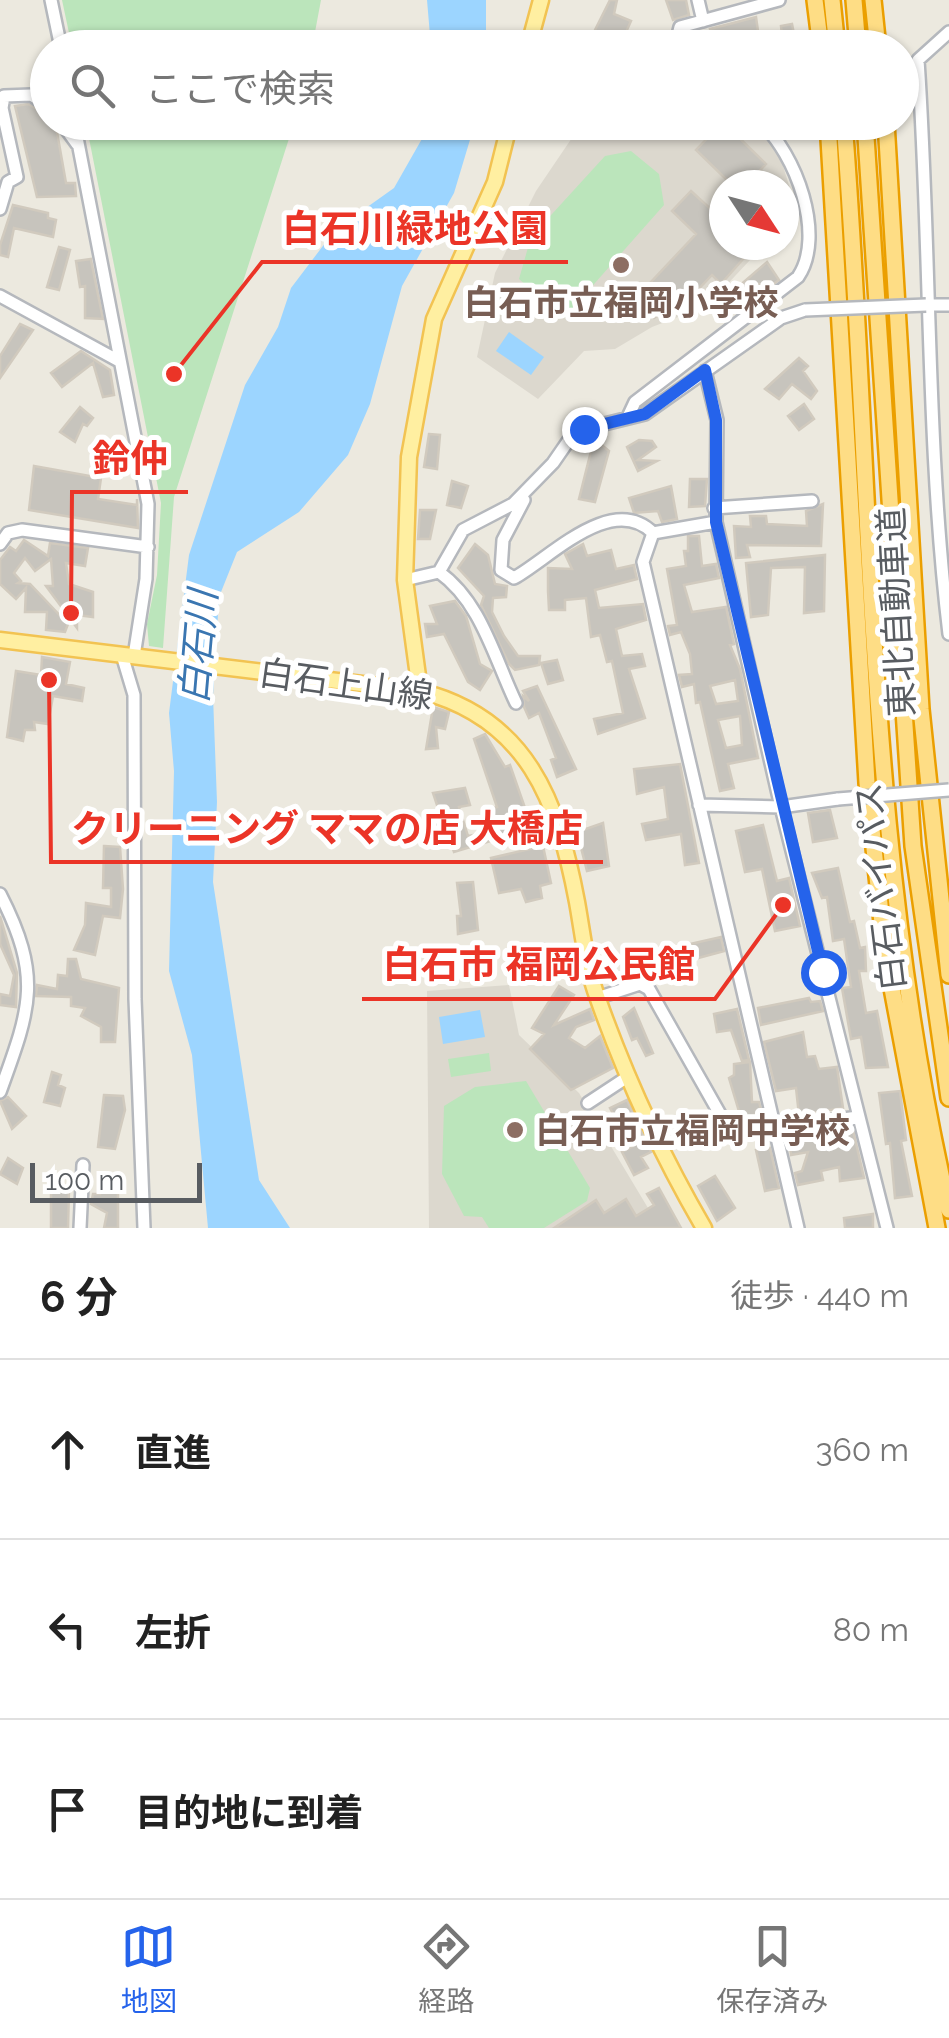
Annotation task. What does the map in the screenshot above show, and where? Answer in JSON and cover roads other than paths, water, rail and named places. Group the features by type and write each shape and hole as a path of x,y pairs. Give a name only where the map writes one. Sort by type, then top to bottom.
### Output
{"highway":[{"path":"815,0 819,30"},
{"path":"832,0 835,30"},
{"path":"854,0 856,30"},
{"path":"873,0 876,30"},
{"name":"白石バイパス","path":"829,140 867,782 885,950 938,1228"},
{"name":"白石バイパス","path":"845,140 890,848 912,1027 949,1210"},
{"name":"東北自動車道","path":"866,140 912,846 949,1098"},
{"name":"東北自動車道","path":"887,140 921,710 949,974"}],"main road":[{"path":"533,30 541,0"},
{"path":"416,690 405,580 409,457 440,301 495,182 506,140"},
{"name":"白石上山線","path":"0,640 416,690 467,704 488,717 532,768 566,859 597,998 704,1228"}],"street":[{"path":"51,0 57,30"},
{"path":"698,0 703,21"},
{"path":"679,30 779,0"},
{"path":"919,59 949,32"},
{"path":"919,82 932,435 949,634"},
{"path":"0,210 8,182 17,177 2,108 4,96 30,95"},
{"path":"73,140 79,148"},
{"path":"77,140 118,361 144,473 148,547 133,656 135,999 144,1228"},
{"path":"628,418 635,402 787,286 810,260 811,225 805,201 776,140"},
{"path":"0,296 118,361"},
{"path":"653,533 644,524 622,521 594,526 514,578 501,570 503,540 536,482 571,437 584,429 645,414 781,318 805,310 949,304"},
{"path":"705,370 716,420 716,522 781,806 844,1042 858,1117 887,1228"},
{"path":"405,580 439,572 463,530 491,518 536,482"},
{"path":"714,508 812,502"},
{"path":"653,533 716,522"},
{"path":"0,544 8,533 22,530 148,547"},
{"path":"653,533 643,562 798,1228"},
{"path":"439,572 460,588 474,607 516,703"},
{"path":"699,805 781,806 949,790"},
{"path":"0,894 26,962 29,1012 0,1092"},
{"path":"597,998 640,984 649,989 721,1116 746,1132 858,1117"},
{"path":"588,1102 630,1076"},
{"path":"80,1228 82,1165"}],"water":[{"path":"427,0 486,0 486,30 430,30"},
{"name":"白石川","path":"421,140 470,140 454,193 402,286 370,404 348,455 299,512 237,552 219,597 213,696 217,802 213,882 259,1180 290,1228 208,1228 192,1055 169,971 174,771 169,713 189,555 245,385 278,327 291,288 335,230 394,188"},
{"path":"509,332 544,357 531,375 496,351"},
{"path":"480,1010 485,1037 443,1044 439,1017"}],"place":[{"name":"白石市立福岡小学校","path":"621,265"},
{"name":"白石川緑地公園","path":"174,374"},
{"name":"鈴仲","path":"71,613"},
{"name":"クリーニング ママの店 大橋店","path":"49,680"},
{"name":"白石市 福岡公民館","path":"783,905"},
{"name":"白石市立福岡中学校","path":"515,1130"}]}
